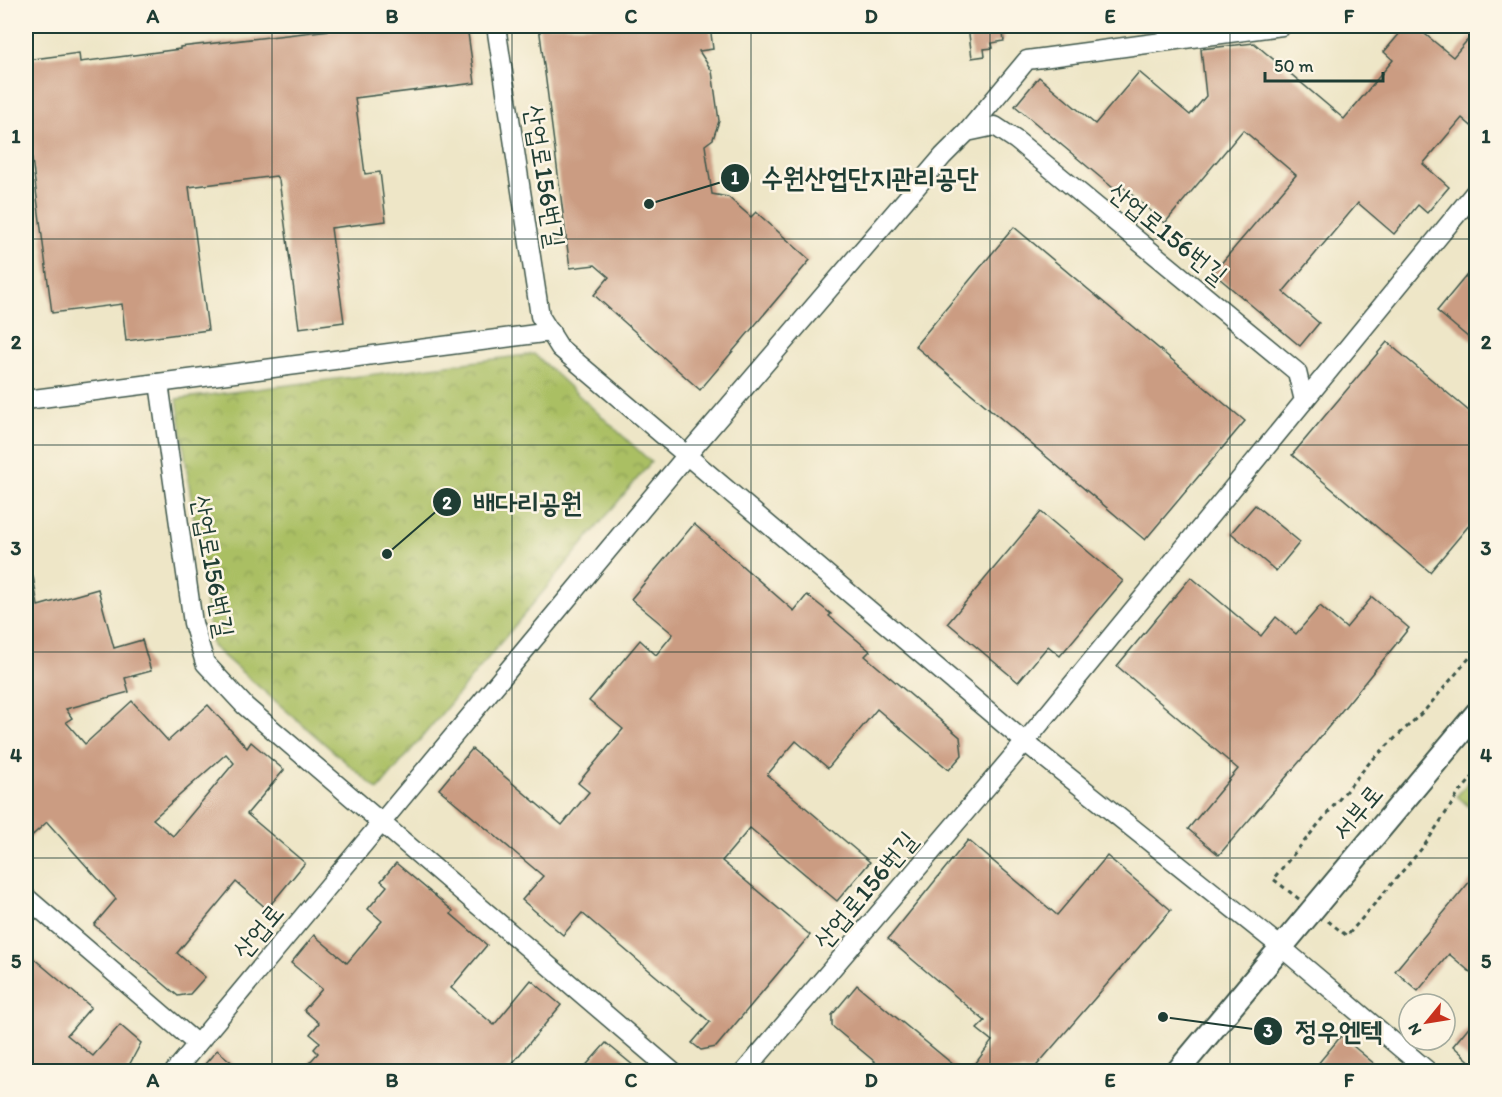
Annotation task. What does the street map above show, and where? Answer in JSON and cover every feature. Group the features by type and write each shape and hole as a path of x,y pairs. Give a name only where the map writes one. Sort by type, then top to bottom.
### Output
{"main road":[{"name":"서부로","path":"1177,1071 1476,714"}],"street":[{"name":"산업로156번길","path":"496,26 540,316 560,348 1025,742"},
{"path":"381,822 687,455 943,156 968,132 1027,60 1282,26"},
{"name":"산업로156번길","path":"744,1071 1025,742 1304,401 1297,372 1016,140 994,126 968,132"},
{"path":"1304,401 1476,191"},
{"path":"26,400 551,332"},
{"name":"산업로156번길","path":"159,383 192,622 205,663 245,706 673,1071"},
{"path":"1025,742 1281,947 1429,1071"},
{"name":"산업로","path":"174,1071 381,822"},
{"path":"26,897 197,1044"}],"path":[{"path":"1273,879 1370,762 1426,709 1476,650"},
{"path":"1347,936 1424,846 1457,796 1476,773"}],"green space":[{"path":"534,354 651,462 378,790 212,646 177,399"},
{"path":"1476,773 1476,813 1457,796"}],"building":[{"path":"366,26 467,26 475,83 355,98 365,174 380,172 386,221 331,228 344,322 299,328 279,180 276,176 189,187 208,330 126,341 122,304 52,313 26,113 26,60 79,53 80,62 180,49 180,47"},
{"path":"539,26 710,26 713,49 699,51 712,71 719,121 713,139 705,145 712,194 728,197 751,217 756,212 810,260 700,390 594,295 609,277 595,265 570,268"},
{"path":"968,26 1002,26 1004,41 992,43 993,48 984,49 985,56 972,58"},
{"path":"1406,26 1415,26 1453,57 1476,30 1476,130 1462,118 1423,164 1449,187 1427,213 1418,205 1394,234 1358,203 1283,292 1319,323 1300,346 1213,273 1296,175 1243,130 1165,223 1123,187 1119,193 1015,106 1039,77 1095,124 1139,72 1190,115 1206,96 1201,49 1254,43 1344,119 1393,60 1384,52"},
{"path":"1014,227 1245,421 1145,540 915,346"},
{"path":"1476,264 1476,344 1437,311"},
{"path":"1387,342 1476,417 1476,517 1430,572 1292,455"},
{"path":"1255,505 1300,542 1276,571 1231,533"},
{"path":"1041,512 1123,581 1060,656 1048,646 1018,682 948,623"},
{"path":"694,524 794,611 807,595 831,614 829,616 870,651 865,656 960,737 962,755 949,770 877,709 828,768 796,741 767,775 870,862 837,901 750,828 722,861 810,935 716,1047 701,1050 692,1043 710,1022 582,913 563,935 522,900 543,876 439,789 472,749 562,825 589,792 578,783 623,729 589,701 640,640 656,655 673,634 631,599"},
{"path":"26,576 33,576 38,606 98,589 114,648 142,640 151,671 125,678 129,692 66,709 72,718 66,722 85,744 132,701 168,741 208,705 247,748 251,742 284,770 247,814 305,863 267,909 236,882 177,953 205,977 190,994 178,996 94,925 116,899 47,822 26,841","holes":["226,754 234,763 173,836 153,819"]},
{"path":"1191,577 1261,636 1276,617 1296,634 1320,606 1346,628 1372,597 1409,628 1313,746 1219,855 1188,829 1238,769 1117,666"},
{"path":"968,840 1057,915 1107,856 1171,910 1032,1071 970,1071 992,1041 977,1029 985,1021 888,939"},
{"path":"396,863 453,911 451,914 487,945 451,988 494,1025 531,980 561,1005 506,1071 302,1071 318,1053 314,1049 320,1042 310,1034 319,1023 304,1010 322,989 291,963 314,935 347,963 382,921 368,909 387,886 381,881"},
{"path":"1476,874 1476,977 1449,954 1418,991 1395,971"},
{"path":"26,952 91,1007 67,1035 93,1056 120,1025 141,1043 126,1071 26,1071"},
{"path":"857,985 961,1071 886,1071 832,1026 832,1015"},
{"path":"1476,1018 1476,1067 1457,1050 1457,1041"},
{"path":"1341,1036 1383,1071 1312,1071"},
{"path":"606,1043 640,1071 581,1071"},
{"path":"217,1050 242,1071 199,1071"}],"place":[{"name":"수원산업단지관리공단","path":"649,204"},
{"name":"배다리공원","path":"387,554"},
{"name":"정우엔텍","path":"1163,1017"}]}
